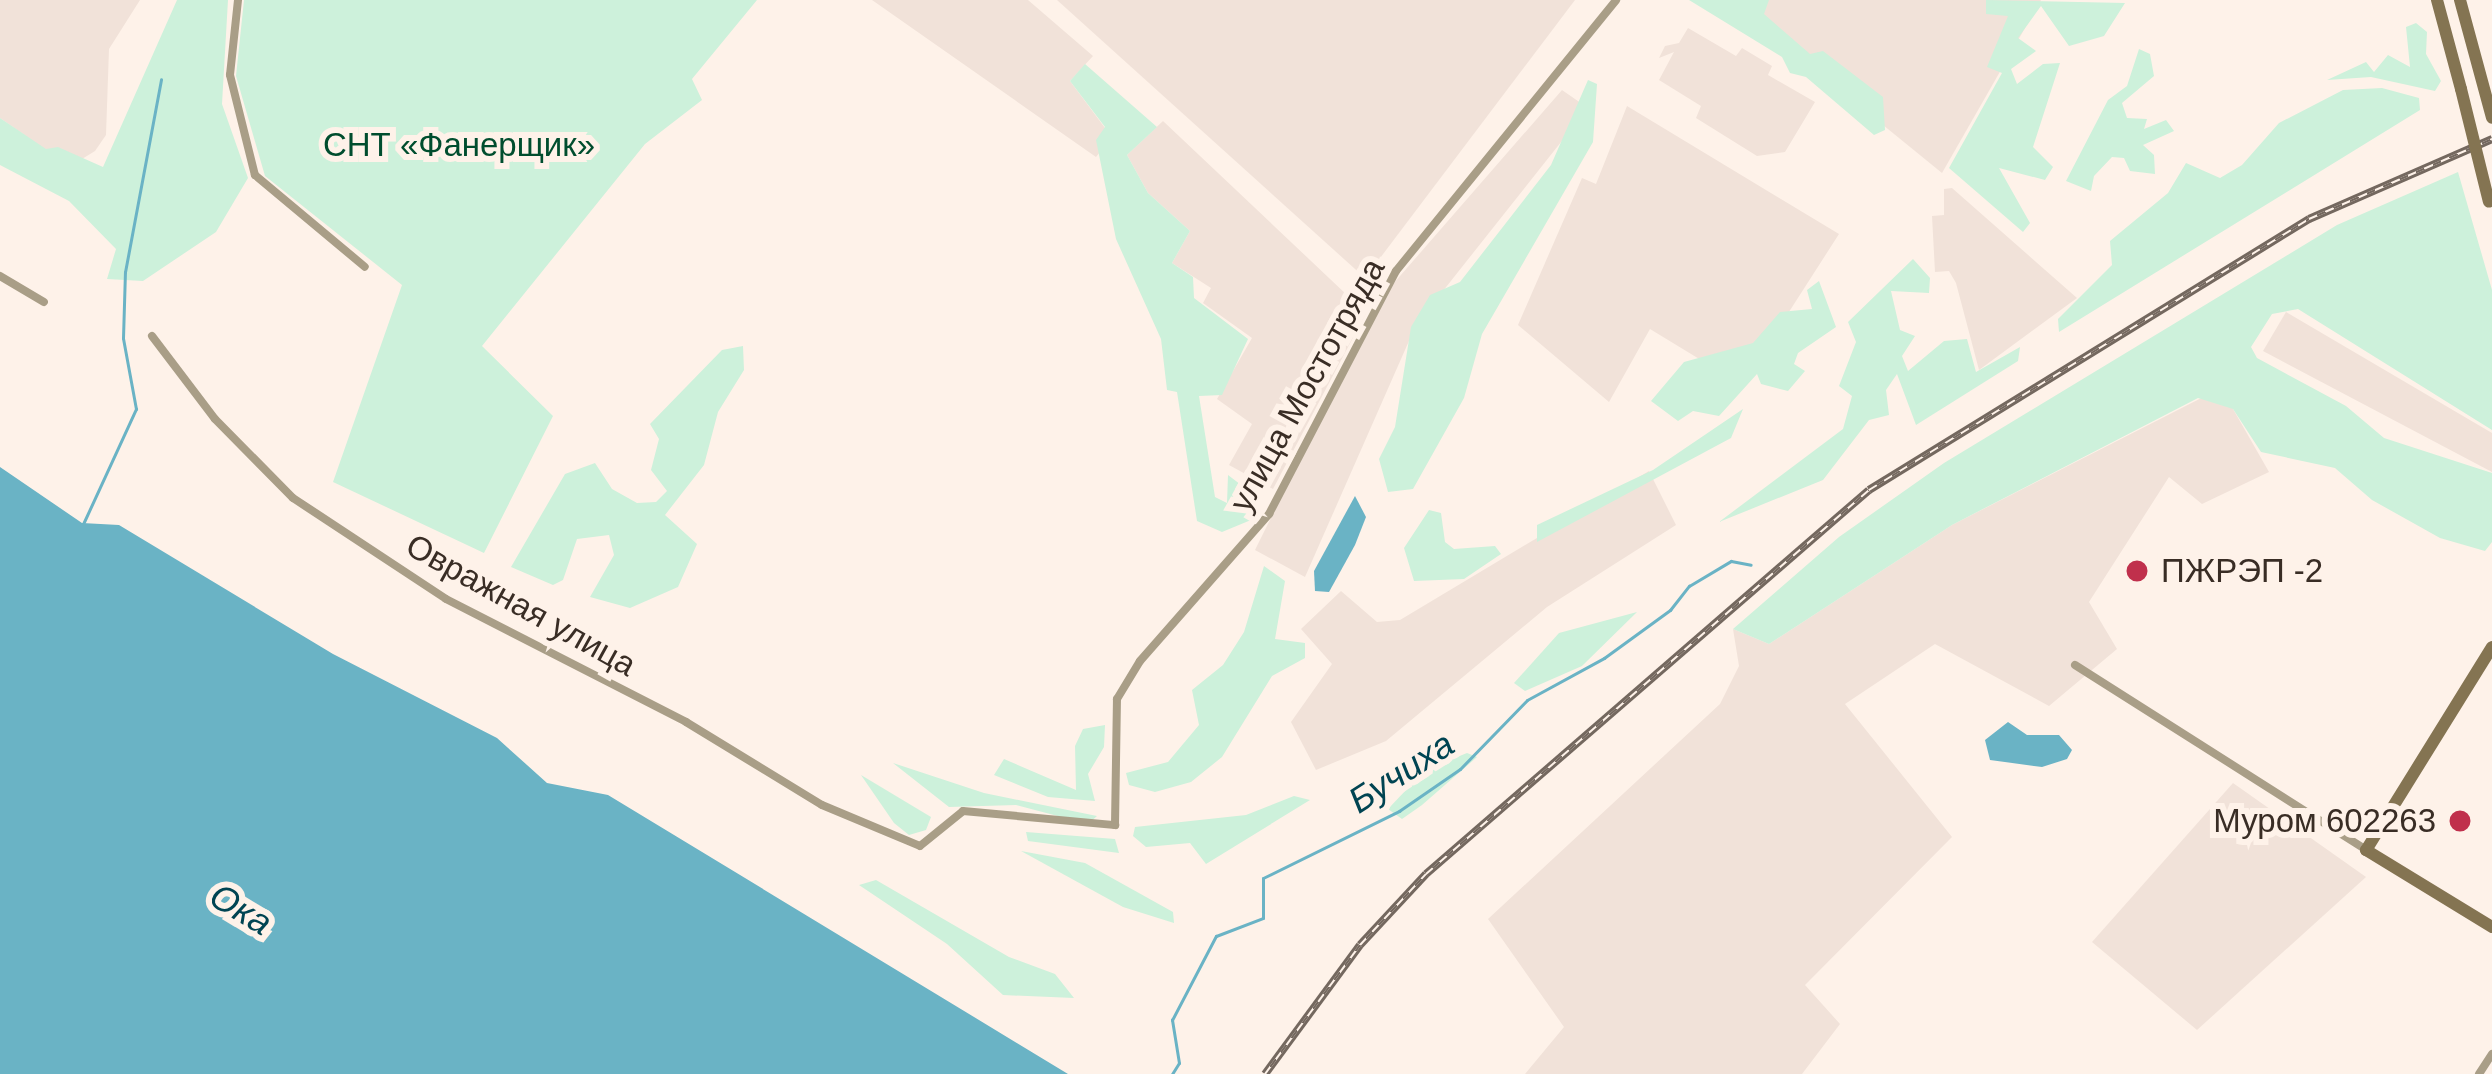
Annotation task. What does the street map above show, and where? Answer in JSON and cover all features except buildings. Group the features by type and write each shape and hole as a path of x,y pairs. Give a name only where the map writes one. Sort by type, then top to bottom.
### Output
{"street":[{"path":"238,0 230,75 255,176 365,267"},
{"name":"улица Мостотряда","path":"920,846 963,811 1079,828 1115,825 1118,699 1140,661 1269,514 1396,271 1616,0"},
{"path":"2437,0 2491,207"},
{"path":"2460,0 2492,118"},
{"path":"0,276 44,302"},
{"name":"Овражная улица","path":"152,336 215,419 293,498 446,599 686,722 822,805 920,846"},
{"path":"2366,850 2492,647"},
{"path":"2074,665 2492,927"},
{"path":"2480,1074 2492,1054"}],"shaded area":[{"path":"0,0 140,0 109,49 106,135 82,159 46,150 0,118"},
{"path":"872,0 1028,0 1093,56 1070,81 1105,128 1104,147 1096,157"},
{"path":"1057,0 1575,0 1365,278"},
{"path":"1758,0 2041,0 1942,173 1749,16"},
{"path":"1688,28 1736,56 1742,48 1772,66 1768,75 1815,102 1785,152 1757,156 1696,118 1701,106 1659,80 1674,52 1659,58 1665,46 1679,43"},
{"path":"1562,90 1588,108 1416,325 1305,577 1255,550 1380,299"},
{"path":"1627,106 1839,234 1742,385 1650,329 1609,402 1518,325 1582,178 1596,184"},
{"path":"1163,121 1366,313 1273,489 1229,465 1252,424 1217,399 1252,338 1203,303 1211,288 1172,263 1190,231 1148,193 1127,155"},
{"path":"1952,188 2077,298 1979,370 1956,283 1949,271 1935,272 1932,216 1944,215 1944,189"},
{"path":"2286,312 2492,433 2492,472 2263,351"},
{"path":"2221,388 2269,472 2202,504 2169,477 2089,602 2117,649 2049,706 1935,644 1845,704 1952,837 1805,985 1840,1024 1802,1074 1525,1074 1564,1027 1488,919 1720,704 1739,666 1733,629 1769,644 1952,525"},
{"path":"1649,471 1676,525 1547,607 1386,741 1316,770 1291,722 1332,664 1301,629 1341,591 1377,622 1400,620"},
{"path":"2233,783 2366,877 2197,1030 2092,942"}],"green space":[{"path":"177,0 228,0 222,104 248,178 216,232 143,281 107,279 116,249 69,201 0,165 0,118 46,149 58,147 103,167"},
{"name":"СНТ «Фанерщик»","path":"244,0 757,0 692,79 702,100 645,144 482,346 553,416 484,553 333,482 402,285 265,176 236,76"},
{"path":"1689,0 1769,0 1764,14 1810,54 1823,51 1883,97 1885,130 1874,135 1806,77 1790,73 1782,57"},
{"path":"1986,0 2125,3 2104,36 2069,46 2041,6 2018,38 2036,51 2011,69 2017,84 2043,64 2060,63 2033,147 2053,167 2045,180 1999,168 2030,223 2023,232 1949,168 2002,73 1987,67 2008,16 1986,14"},
{"path":"2416,23 2427,32 2426,54 2441,81 2435,91 2371,77 2327,80 2366,62 2374,72 2388,55 2410,67 2406,27"},
{"path":"2139,49 2150,54 2154,76 2122,103 2127,118 2147,119 2144,129 2166,120 2174,131 2143,145 2154,155 2155,174 2130,171 2124,158 2112,157 2094,176 2091,191 2066,181 2108,100 2127,86"},
{"path":"1085,64 1157,127 1127,155 1148,193 1190,231 1172,263 1193,277 1194,298 1248,339 1222,395 1199,396 1215,497 1227,503 1228,475 1261,500 1251,520 1222,532 1197,521 1177,392 1167,390 1161,339 1116,239 1096,140 1105,127 1070,81"},
{"path":"1588,80 1597,84 1593,142 1482,334 1464,398 1413,489 1388,492 1379,459 1395,427 1411,327 1430,295 1460,282 1551,165"},
{"path":"2382,88 2419,98 2420,110 2059,332 2058,319 2112,265 2110,241 2168,193 2186,163 2220,178 2242,165 2279,123 2343,90"},
{"path":"2458,172 2492,290 2492,430 2298,309 2272,314 2251,347 2257,358 2346,406 2384,438 2492,473 2492,542 2485,551 2440,538 2372,500 2335,468 2261,452 2233,409 2198,398 1952,525 1769,644 1733,629 1839,537 1944,463 2337,225"},
{"path":"1913,259 1930,278 1929,293 1891,291 1900,330 1915,336 1902,356 1908,371 1944,341 1967,339 1976,372 2020,347 2018,361 1916,425 1897,374 1886,390 1889,415 1869,420 1823,480 1719,522 1843,429 1852,396 1839,386 1856,342 1848,322"},
{"path":"1819,281 1836,327 1798,353 1794,364 1805,371 1788,391 1761,384 1757,374 1719,416 1693,411 1678,421 1651,401 1684,362 1753,343 1780,312 1812,309 1807,290"},
{"path":"743,346 744,370 718,412 704,465 665,515 697,544 678,587 630,608 590,597 614,555 609,535 577,539 563,580 553,585 511,567 565,474 595,463 612,489 637,503 656,502 667,491 651,470 659,439 650,424 722,350"},
{"path":"1743,409 1731,438 1537,542 1537,525 1653,470"},
{"path":"1429,510 1441,513 1445,542 1454,549 1495,546 1501,554 1464,579 1414,581 1404,548"},
{"path":"1264,566 1285,581 1275,639 1305,643 1305,658 1272,676 1222,757 1191,782 1155,792 1129,785 1126,773 1168,762 1199,725 1192,690 1223,665 1244,632"},
{"path":"1637,612 1582,666 1525,691 1514,683 1559,633"},
{"path":"1105,725 1104,747 1088,774 1095,801 1048,797 994,775 1004,759 1076,790 1075,746 1083,729"},
{"path":"1467,753 1477,757 1422,805 1402,819 1388,809 1425,770"},
{"path":"893,763 984,793 1097,816 1088,824 1016,805 949,807"},
{"path":"861,775 931,817 926,830 909,835 894,823"},
{"path":"1294,796 1310,800 1206,864 1190,843 1146,847 1133,836 1135,827 1246,815"},
{"path":"1026,832 1115,839 1119,853 1028,841"},
{"path":"1021,851 1085,863 1173,912 1174,923 1123,907"},
{"path":"876,880 1009,957 1055,974 1074,998 1003,995 947,944 859,885"}],"water":[{"name":"Ока","path":"0,467 82,523 119,525 333,654 497,738 547,783 608,795 1068,1074 0,1074"},
{"path":"1355,496 1366,517 1355,545 1329,592 1315,591 1314,571"},
{"path":"2008,722 2027,735 2059,735 2072,750 2067,759 2042,767 1990,760 1985,740"}],"waterway":[{"path":"83,524 136,409 123,338 125,272 161,79"},
{"name":"Бучиха","path":"1172,1074 1179,1063 1172,1020 1216,936 1263,918 1263,878 1399,811 1460,769 1527,700 1604,658 1670,610 1689,586 1731,561 1751,565"}],"railway":[{"path":"1265,1074 1360,945 1426,874 1869,490 2309,219 2492,139"}],"place":[{"name":"ПЖРЭП -2","path":"2137,571"},
{"name":"Муром 602263","path":"2460,821"}]}
